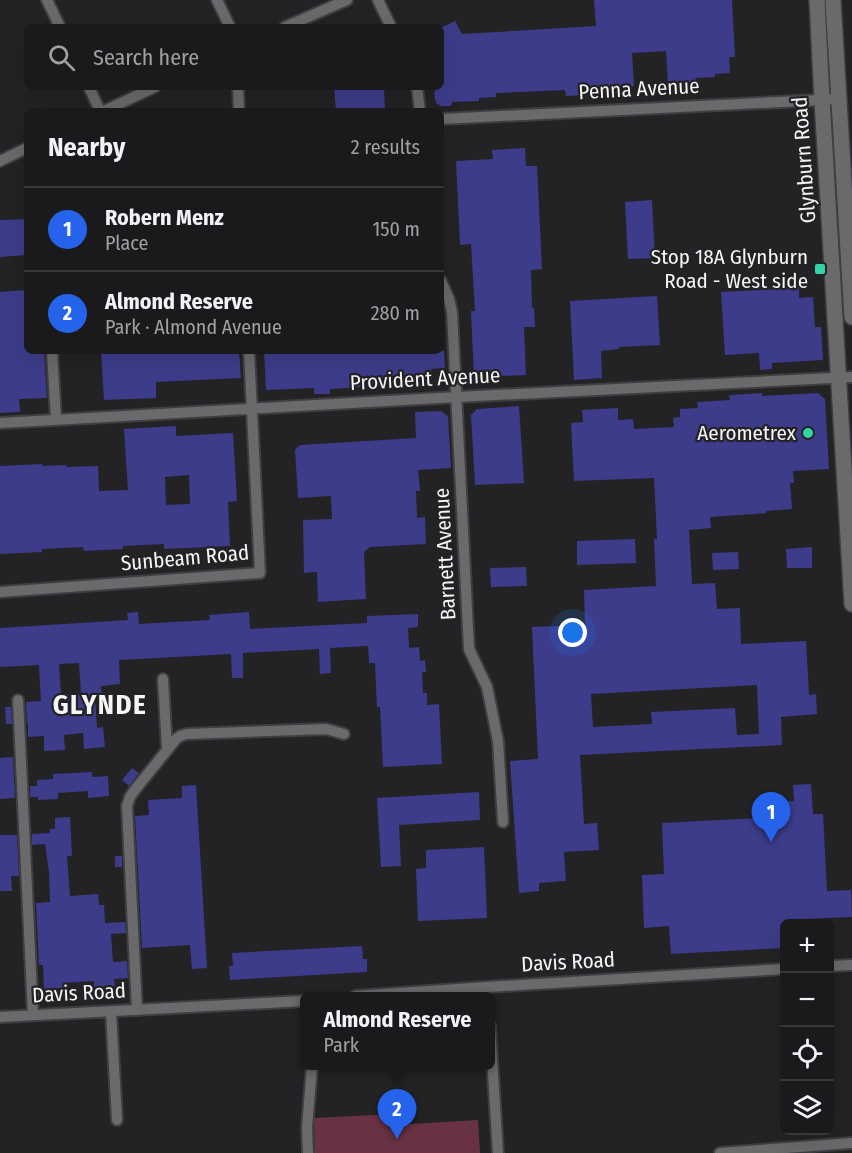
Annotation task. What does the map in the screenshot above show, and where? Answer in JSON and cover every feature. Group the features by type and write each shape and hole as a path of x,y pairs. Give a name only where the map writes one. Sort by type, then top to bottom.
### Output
{"main road":[{"name":"Glynburn Road","path":"817,0 822,100 846,377 852,604"},
{"name":"Glynburn Road","path":"833,0 852,317"}],"street":[{"path":"47,0 59,24"},
{"path":"217,0 229,24"},
{"path":"292,24 347,0"},
{"path":"378,0 390,24"},
{"path":"91,90 100,108"},
{"path":"109,108 148,90"},
{"path":"238,90 239,108"},
{"path":"417,90 420,108"},
{"name":"Penna Avenue","path":"444,119 838,99"},
{"path":"0,161 24,149"},
{"name":"Barnett Avenue","path":"444,288 452,312 469,649 487,687 498,741 503,822"},
{"path":"52,354 56,419"},
{"name":"Sunbeam Road","path":"0,592 260,573 249,354"},
{"name":"Provident Avenue","path":"0,423 846,377"},
{"path":"163,679 167,749"},
{"path":"18,700 33,1015"},
{"path":"137,1010 128,803 134,791 177,737 187,734 326,729 345,734"},
{"path":"834,966 852,965"},
{"name":"Davis Road","path":"488,992 780,969"},
{"name":"Davis Road","path":"0,1017 300,1001"},
{"path":"111,1012 117,1120"},
{"path":"308,1153 307,1128 312,1070"},
{"path":"493,1070 498,1153"},
{"path":"720,1153 852,1143"}],"shaded area":[{"path":"395,1114 396,1125 478,1120 480,1153 315,1153 314,1118"}],"building":[{"path":"594,0 732,0 735,57 729,57 730,73 696,78 696,84 668,85 666,51 632,53 634,86 599,88 600,94 566,96 565,90 496,93 496,97 479,98 479,101 452,102 451,106 441,106 436,103 434,94 436,90 444,90 444,26 455,21 462,34 596,26"},
{"path":"334,90 384,90 385,108 336,108"},
{"path":"525,148 526,166 537,166 542,269 531,270 535,327 524,327 526,375 474,377 471,311 475,311 471,244 460,245 456,161 493,159 492,150"},
{"path":"652,200 655,258 628,259 625,202"},
{"path":"24,219 24,255 0,257 0,220"},
{"path":"799,288 799,298 813,297 815,327 821,327 823,360 772,363 772,369 760,370 759,353 725,355 721,292"},
{"path":"24,290 24,354 44,354 47,398 19,399 20,412 0,413 0,292"},
{"path":"657,296 660,345 619,347 619,349 601,351 602,378 574,380 570,301"},
{"path":"444,351 445,368 431,369 432,379 376,382 376,386 330,389 330,394 314,394 314,388 266,390 264,354 444,354"},
{"path":"101,354 239,354 241,378 156,382 156,398 104,400"},
{"path":"818,393 825,399 829,469 793,471 794,483 790,483 792,509 710,517 711,528 689,530 692,584 715,583 717,609 740,608 741,644 806,641 809,695 816,694 817,714 781,717 782,745 580,755 584,824 597,823 599,850 564,852 566,881 539,883 539,891 519,893 510,761 538,759 532,627 585,625 584,590 656,586 654,539 657,539 654,478 574,481 571,423 583,422 582,410 618,408 618,420 633,419 634,429 674,427 673,418 680,417 680,409 698,408 697,402 730,400 729,395","holes":["757,685 759,734 737,735 735,708 651,712 652,724 593,727 591,694"]},
{"path":"519,406 524,483 475,485 471,415 477,409"},
{"path":"441,411 448,416 451,468 418,470 420,491 416,491 417,518 425,517 426,544 370,547 364,552 366,599 318,602 317,572 304,573 303,520 332,519 331,496 298,498 295,450 300,445 416,438 415,412"},
{"path":"176,426 176,436 233,433 237,501 228,502 230,546 164,549 164,544 123,546 123,549 84,551 83,547 0,554 0,466 42,464 42,466 66,465 67,467 98,466 99,491 128,490 124,429","holes":["189,475 190,504 166,505 165,477"]},
{"path":"635,539 636,563 577,565 577,541"},
{"path":"812,547 812,568 787,568 786,549"},
{"path":"738,552 739,569 713,570 712,553"},
{"path":"526,567 527,586 491,587 490,568"},
{"path":"138,612 139,624 210,620 209,615 249,612 250,629 367,623 367,616 418,614 418,627 408,628 409,648 419,647 420,661 425,660 426,672 422,672 423,693 427,693 427,705 439,704 442,764 383,767 375,663 369,663 368,646 330,648 331,673 320,674 319,649 243,653 243,678 232,678 231,654 119,660 120,684 101,686 102,697 95,697 97,728 103,727 105,747 84,749 83,733 64,735 65,750 44,751 44,736 28,737 27,723 26,702 41,701 39,665 0,667 0,628 128,620 127,613","holes":["79,663 81,694 61,695 59,664"]},
{"path":"5,707 11,707 12,724 6,724"},
{"path":"13,757 15,798 0,799 0,758"},
{"path":"132,768 139,773 129,786 122,780"},
{"path":"92,772 92,777 108,776 109,796 88,798 88,791 58,793 58,799 38,800 38,797 30,797 30,786 37,786 37,780 53,779 53,774"},
{"path":"811,784 813,814 823,814 827,891 851,890 852,917 780,919 780,948 671,954 669,926 644,928 642,875 664,874 662,823 776,817 775,802 794,801 793,785"},
{"path":"196,785 207,968 192,969 190,945 142,948 135,816 149,815 148,800 182,798 182,786"},
{"path":"479,792 480,820 399,825 401,866 381,867 377,798"},
{"path":"70,817 72,856 67,856 70,896 98,894 99,905 104,905 105,923 125,922 126,933 111,934 113,962 127,961 128,978 114,979 115,986 94,987 94,981 64,983 64,988 44,989 43,965 39,965 36,903 50,902 49,873 45,844 32,845 32,834 50,833 50,829 55,829 55,818"},
{"path":"0,835 17,835 19,876 11,876 12,891 0,891"},
{"path":"484,847 487,918 418,921 416,869 426,868 426,850"},
{"path":"115,856 122,856 122,867 115,867"},
{"path":"362,946 363,959 367,959 367,972 230,980 229,966 233,966 232,953"}],"place":[{"name":"Stop 18A Glynburn Road - West side","path":"820,269"},
{"name":"Aerometrex","path":"808,433"},
{"name":"Robern Menz","path":"771,842"},
{"name":"Almond Reserve","path":"397,1139"}],"district":[{"name":"GLYNDE","path":"100,705"}]}
